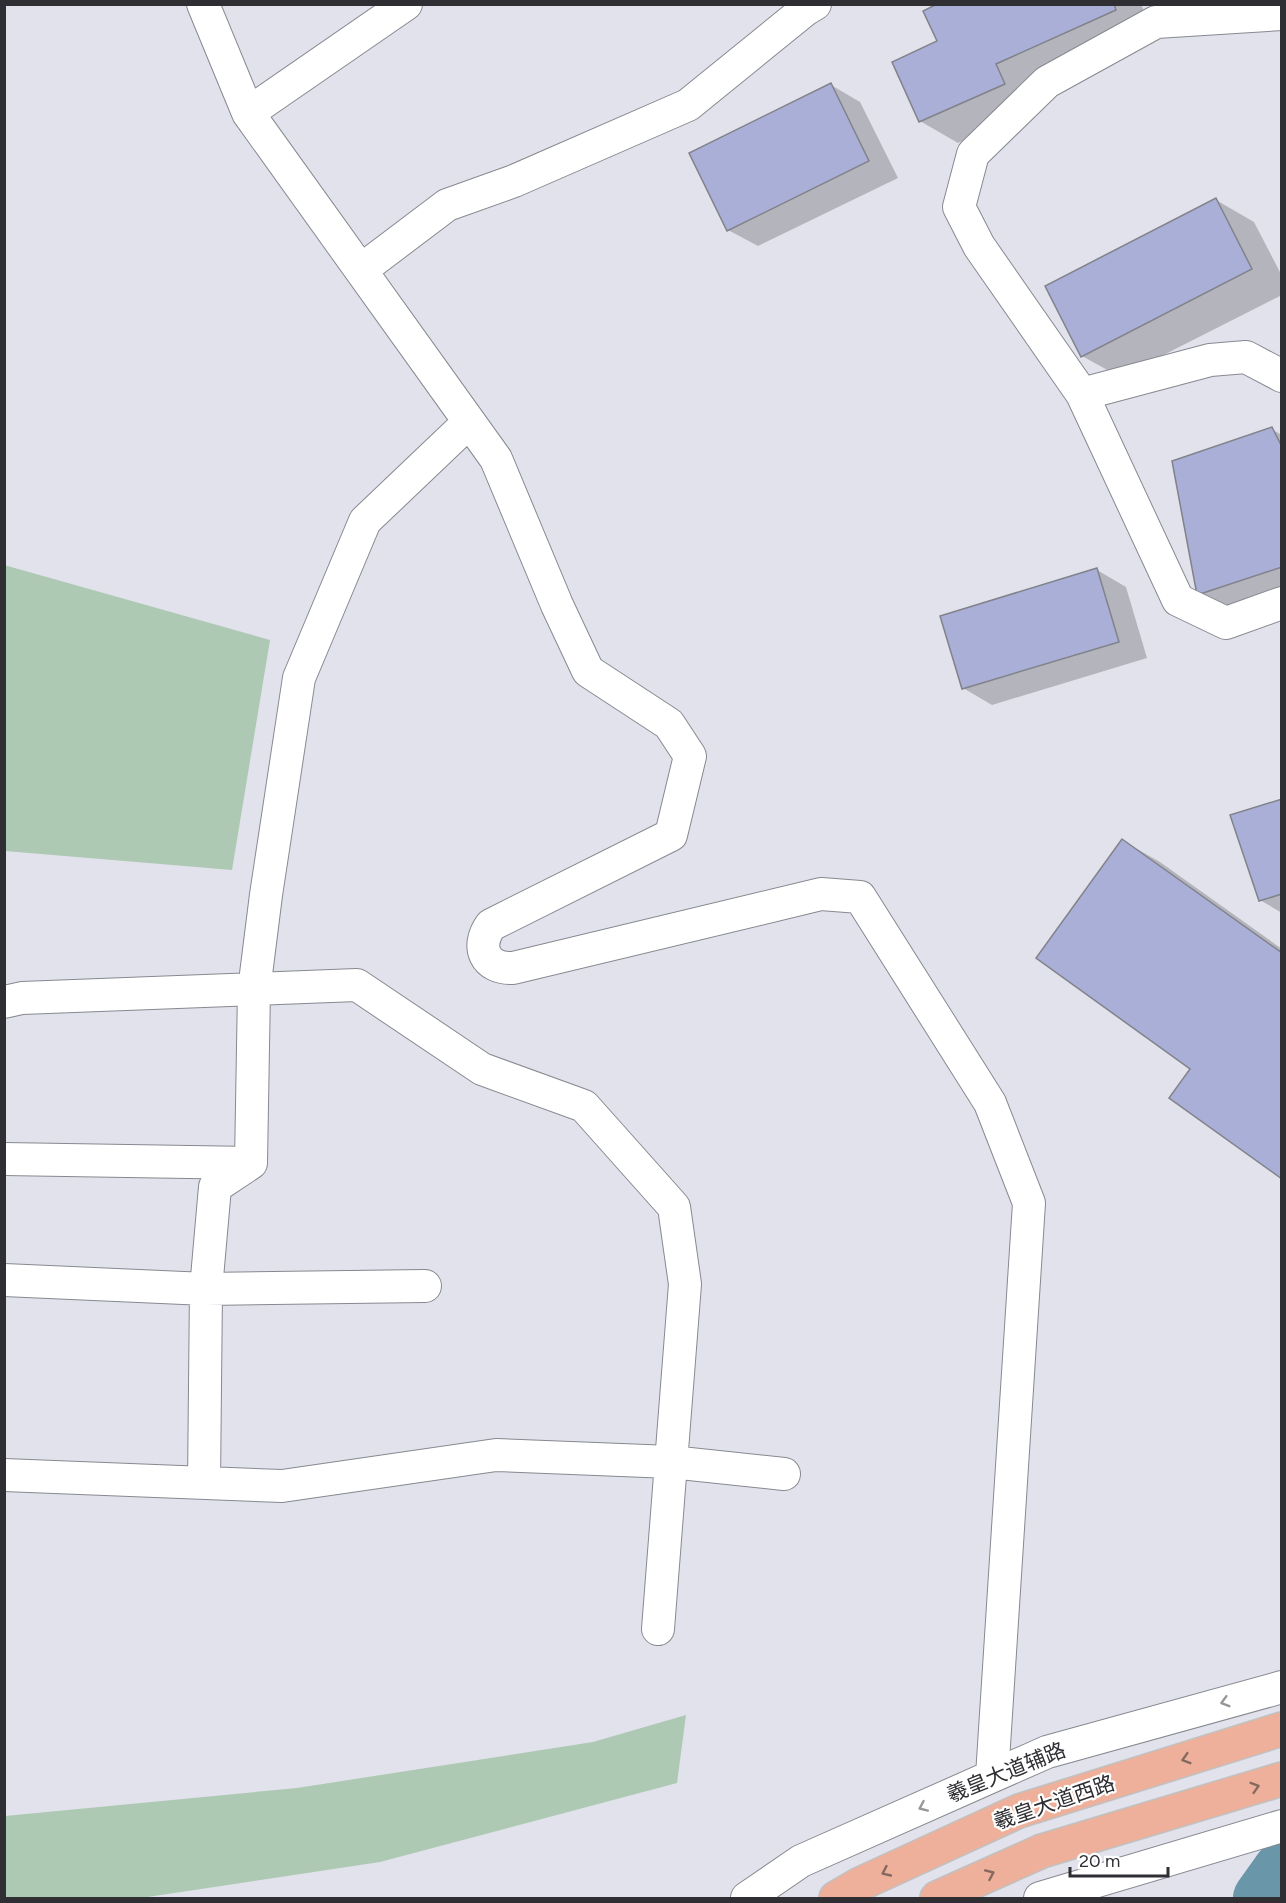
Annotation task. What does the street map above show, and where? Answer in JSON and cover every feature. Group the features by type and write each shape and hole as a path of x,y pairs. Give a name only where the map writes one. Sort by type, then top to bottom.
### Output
{"main road":[{"name":"羲皇大道西路","path":"836,1899 860,1884 1019,1811 1281,1729"},
{"name":"羲皇大道西路","path":"937,1899 1042,1851 1281,1779"}],"street":[{"path":"203,4 248,113 496,459 557,605 588,671 669,724 690,756 671,836 491,925 483,939 485,955 496,966 513,968 821,894 860,897 990,1103 1029,1203 992,1776"},
{"path":"248,113 406,4"},
{"path":"361,270 447,205 514,181 688,105 815,4"},
{"path":"1281,14 1156,22 1047,82 973,154 959,207 980,246 1082,394 1178,600 1226,623 1281,603"},
{"path":"1082,394 1210,360 1246,357 1281,376"},
{"path":"251,1163 254,990 299,678 365,521 470,422"},
{"path":"4,1002 22,998 357,985 482,1069 584,1106 674,1207 685,1284 658,1629"},
{"path":"4,1159 251,1163"},
{"path":"204,1483 206,1289 215,1187 251,1163"},
{"path":"4,1280 206,1289 425,1286"},
{"path":"4,1474 282,1486 496,1455 671,1462 784,1474"},
{"name":"羲皇大道辅路","path":"747,1899 801,1861 1047,1752 1281,1686"},
{"path":"1040,1899 1281,1826"}],"green space":[{"path":"4,565 270,640 232,870 5,851"},
{"path":"686,1715 677,1783 380,1862 141,1898 5,1898 5,1816 297,1788 593,1742"}],"building":[{"path":"937,4 1114,4 1116,10 996,64 1005,84 919,122 892,62 937,41 923,11"},
{"path":"831,83 869,161 727,231 689,153"},
{"path":"1216,198 1252,269 1081,357 1045,286"},
{"path":"1272,427 1282,447 1282,567 1197,595 1172,461"},
{"path":"1097,568 1119,642 962,689 940,616"},
{"path":"1282,799 1282,894 1259,901 1230,815"},
{"path":"1122,839 1282,953 1282,1179 1169,1098 1190,1069 1036,958"}],"waterway":[{"path":"1262,1898 1282,1870"}]}
